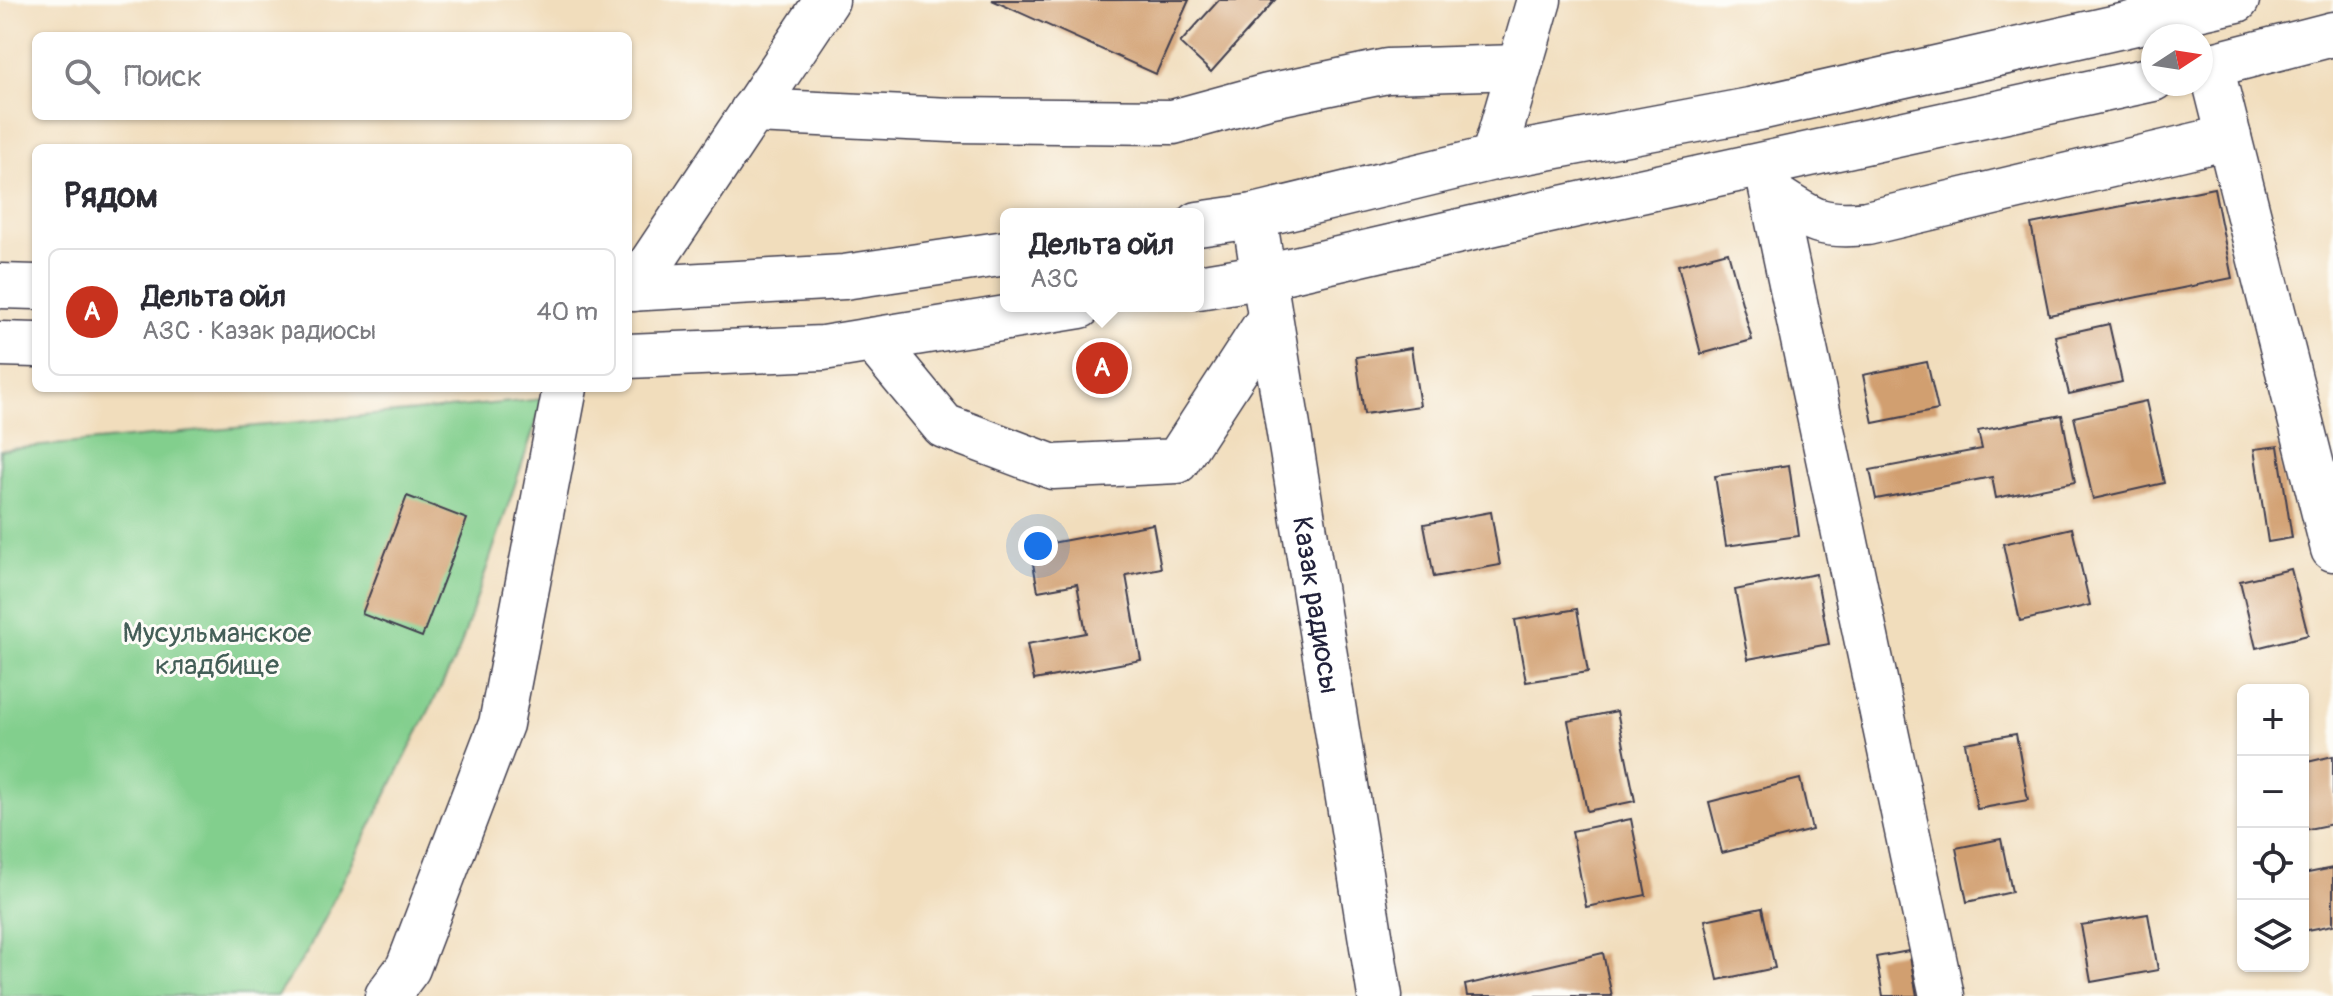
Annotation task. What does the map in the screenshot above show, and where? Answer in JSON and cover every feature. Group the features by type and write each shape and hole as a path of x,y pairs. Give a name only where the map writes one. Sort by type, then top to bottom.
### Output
{"street":[{"path":"632,288 827,0"},
{"path":"1493,158 1539,0"},
{"path":"1204,223 1254,216 1493,158 1750,110 2141,11 2237,0"},
{"path":"2213,65 2333,34"},
{"path":"752,111 951,120 1173,122 1268,96 1387,71 1519,67"},
{"path":"1204,286 1265,276 1512,219 1770,180 2141,82"},
{"path":"2213,88 2229,137 2333,549"},
{"path":"1770,180 1811,220 1837,226 1867,223 2229,137"},
{"path":"1770,180 1942,996"},
{"name":"Казак радиосы","path":"1254,216 1380,996"},
{"path":"632,289 844,277 1000,254"},
{"path":"0,286 32,287"},
{"path":"632,356 823,348 1043,312"},
{"path":"873,340 944,426 1053,467 1177,461 1270,318"},
{"path":"0,344 32,345"},
{"path":"387,996 408,968 501,724 564,392"}],"green space":[{"name":"Мусульманское кладбище","path":"544,399 458,653 306,954 277,996 0,996 0,450"}],"building":[{"path":"992,0 1189,0 1156,74"},
{"path":"1219,0 1275,0 1211,72 1180,43"},
{"path":"2214,188 2232,278 2049,315 2031,224"},
{"path":"1728,252 1752,340 1701,354 1678,265"},
{"path":"2109,324 2122,382 2069,394 2055,336"},
{"path":"1411,348 1420,406 1364,414 1356,357"},
{"path":"1927,362 1938,410 1873,423 1863,375"},
{"path":"2146,401 2164,483 2093,499 2074,417"},
{"path":"2062,415 2075,482 1996,498 1992,477 1876,499 1870,470 1982,449 1978,431"},
{"path":"2278,446 2292,538 2268,542 2254,449"},
{"path":"1789,465 1799,536 1726,546 1715,476"},
{"path":"407,496 467,519 422,637 362,614"},
{"path":"1491,512 1500,565 1434,577 1424,524"},
{"path":"1153,524 1161,568 1126,575 1141,660 1034,680 1027,644 1086,633 1077,584 1038,591 1030,547"},
{"path":"2072,528 2090,605 2020,621 2003,544"},
{"path":"2291,569 2308,635 2256,648 2240,581"},
{"path":"1816,574 1829,644 1748,659 1735,590"},
{"path":"1577,609 1588,672 1526,682 1515,620"},
{"path":"1617,711 1635,801 1587,811 1568,721"},
{"path":"2016,734 2028,800 1977,809 1965,743"},
{"path":"2333,756 2333,824 2309,829 2309,828 2309,762"},
{"path":"1800,779 1812,830 1722,853 1709,802"},
{"path":"1631,819 1646,895 1586,907 1572,831"},
{"path":"2001,839 2012,892 1967,902 1956,848"},
{"path":"2333,868 2333,925 2309,930 2309,873"},
{"path":"1762,908 1775,968 1718,980 1705,920"},
{"path":"2148,914 2158,970 2091,982 2081,925"},
{"path":"1909,951 1917,996 1883,996 1876,957"},
{"path":"1603,953 1612,996 1467,996 1465,985"}],"place":[{"name":"Дельта ойл","path":"1102,368"}]}
